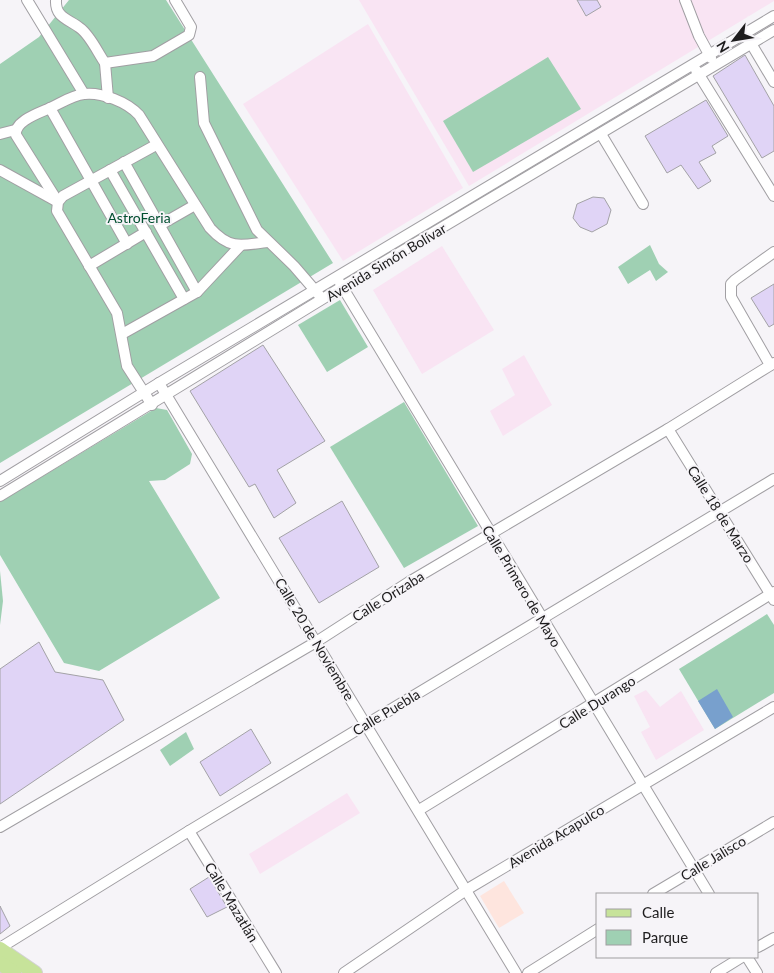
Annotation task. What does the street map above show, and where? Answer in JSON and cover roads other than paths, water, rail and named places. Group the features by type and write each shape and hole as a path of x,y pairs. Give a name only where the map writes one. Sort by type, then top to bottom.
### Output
{"main road":[{"path":"0,948 10,968 35,973"}],"street":[{"path":"27,0 84,94"},
{"path":"56,0 56,6 65,21 80,28 105,63 108,98"},
{"path":"105,63 153,56 189,35 191,27 176,0"},
{"path":"685,0 699,36 715,65"},
{"name":"Avenida Simón Bolívar","path":"0,481 516,168 774,16"},
{"name":"Avenida Simón Bolívar","path":"0,496 152,405 342,287 774,30"},
{"path":"745,33 774,82"},
{"path":"692,64 774,196"},
{"path":"200,77 204,123 257,230 266,242 294,266 323,300"},
{"path":"0,134 15,130 18,125 50,108 84,94 108,98 134,110 195,205 220,239 240,246 266,242"},
{"path":"50,108 127,244"},
{"path":"15,130 16,135 58,202"},
{"path":"601,134 643,204"},
{"path":"152,405 127,366 121,345 122,334 117,313 57,211 58,202 63,196 156,145"},
{"path":"124,162 197,292"},
{"path":"516,168 524,180"},
{"path":"0,170 58,202"},
{"path":"110,170 184,299"},
{"path":"160,225 195,205"},
{"path":"89,266 146,232"},
{"path":"122,334 197,292 240,246"},
{"path":"772,364 731,297 730,290 735,280 774,252"},
{"name":"Calle Primero de Mayo","path":"336,277 708,893"},
{"name":"Calle Orizaba","path":"0,827 316,642 490,533 668,429 772,364"},
{"name":"Calle 20 de Noviembre","path":"159,383 516,973"},
{"name":"Calle 18 de Marzo","path":"668,429 773,596"},
{"name":"Calle Puebla","path":"0,948 189,831 543,620 774,479"},
{"name":"Calle Durango","path":"418,810 773,596"},
{"name":"Avenida Acapulco","path":"344,973 466,890 774,707"},
{"name":"Calle Jalisco","path":"655,893 774,822"},
{"name":"Calle Mazatlán","path":"189,831 276,973"},
{"path":"528,973 596,930"},
{"path":"759,946 774,938"},
{"path":"716,973 740,958"},
{"path":"748,958 757,973"}],"water":[{"path":"717,689 733,717 715,729 698,701"}],"park label":[{"name":"AstroFeria","path":"139,217"}]}
